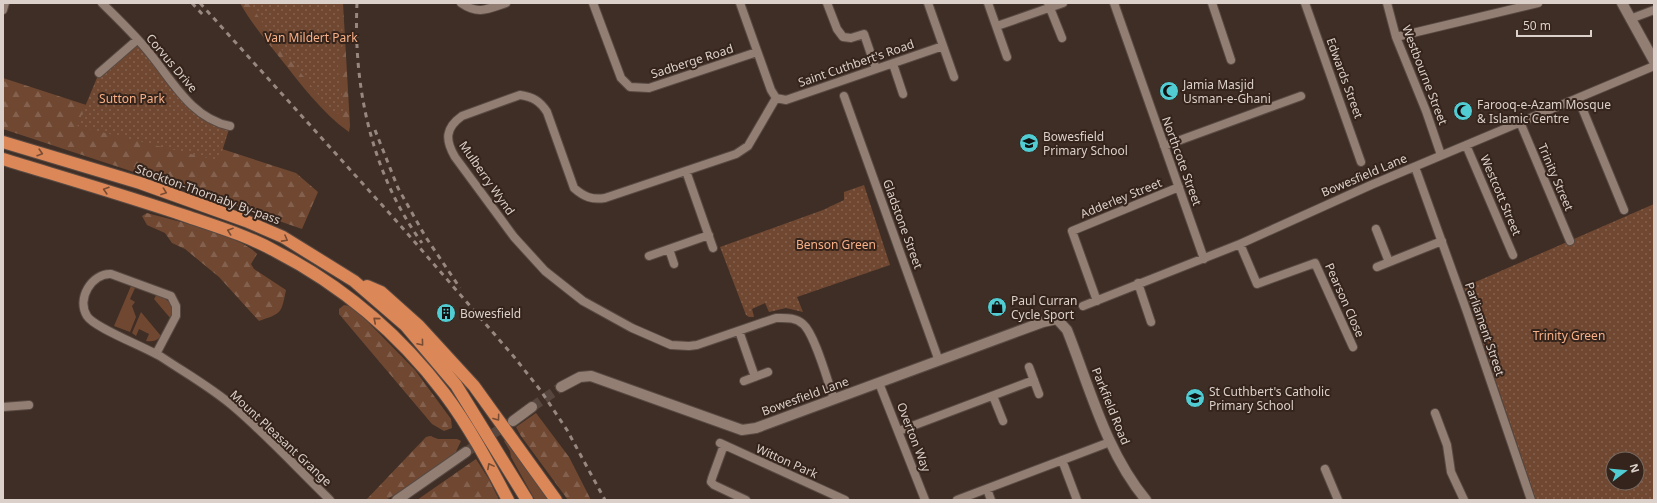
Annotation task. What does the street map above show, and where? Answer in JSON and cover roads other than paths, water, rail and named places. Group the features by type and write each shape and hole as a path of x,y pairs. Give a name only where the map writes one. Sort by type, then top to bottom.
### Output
{"highway":[{"name":"Stockton-Thornaby By-pass","path":"3,142 140,183 246,221 283,237 354,281 406,326 456,385 527,500"},
{"path":"3,159 138,200 240,235 275,250 340,290 395,337 444,394 484,454 508,500"},
{"path":"354,281 380,292 424,331 474,386 556,500"}],"street":[{"path":"3,10 5,3"},
{"name":"Corvus Drive","path":"102,3 137,40 195,110 218,124 230,126"},
{"path":"461,3 470,10 486,10 506,3"},
{"name":"Sadberge Road","path":"593,3 621,78 630,87 649,88 757,52"},
{"path":"740,3 770,90 776,98"},
{"path":"827,3 837,29 843,37 851,38 864,34 876,69"},
{"path":"928,3 954,77"},
{"path":"988,3 1007,57"},
{"path":"996,26 1049,6 1063,3"},
{"name":"Northcote Street","path":"1114,3 1204,259"},
{"path":"1212,3 1231,60"},
{"name":"Edwards Street","path":"1305,3 1362,162"},
{"name":"Westbourne Street","path":"1387,3 1396,38 1426,110 1441,155"},
{"path":"1396,38 1538,3"},
{"path":"1622,3 1654,61"},
{"path":"1049,6 1062,38"},
{"path":"1630,19 1654,10"},
{"path":"99,73 137,40"},
{"name":"Saint Cuthbert's Road","path":"776,98 786,100 943,46"},
{"path":"893,64 903,94"},
{"name":"Bowesfield Lane","path":"1083,306 1240,244 1441,155 1654,66"},
{"name":"Mulberry Wynd","path":"776,98 748,146 736,154 605,198 589,198 574,188 546,112 542,104 529,96 511,98 462,116 455,121 450,129 448,138 449,148 527,253 562,286 582,301 632,328 671,345 681,346 697,345 776,318 788,317 803,324 812,338 834,399"},
{"name":"Gladstone Street","path":"844,96 939,360"},
{"path":"1164,146 1301,96"},
{"path":"1578,98 1624,210"},
{"name":"Trinity Street","path":"1520,122 1570,241"},
{"name":"Westcott Street","path":"1466,145 1513,256"},
{"name":"Parliament Street","path":"1415,167 1531,500"},
{"path":"686,171 713,248"},
{"name":"Adderley Street","path":"1097,301 1072,231 1179,187"},
{"path":"1376,230 1389,262"},
{"path":"649,256 709,235"},
{"path":"1377,267 1442,242"},
{"name":"Pearson Close","path":"1240,244 1257,284 1316,263 1353,347"},
{"path":"669,249 674,264"},
{"name":"Mount Pleasant Grange","path":"156,354 176,316 176,306 171,296 111,274 102,275 93,281 84,299 87,317 97,325 156,354 233,406 330,500"},
{"path":"1138,283 1151,322"},
{"name":"Bowesfield Lane","path":"561,387 580,377 591,376 742,430 756,428 1043,322 1057,319"},
{"name":"Parkfield Road","path":"1057,319 1067,330 1110,442 1126,473 1146,500"},
{"path":"739,331 755,377"},
{"path":"1029,367 1039,394"},
{"path":"744,381 768,372"},
{"path":"899,431 1034,380"},
{"name":"Overton Way","path":"879,383 925,500"},
{"path":"993,396 1003,421"},
{"path":"3,407 29,405"},
{"path":"513,421 532,406"},
{"path":"1435,413 1447,445 1451,472 1464,500"},
{"path":"957,500 1110,442"},
{"name":"Witton Park","path":"746,500 714,485 711,482 722,444 845,500"},
{"path":"397,500 466,452"},
{"path":"1062,460 1077,500"},
{"path":"1325,468 1338,500"},
{"path":"987,489 991,500"}],"tunnel":[{"path":"532,407 561,387"},
{"path":"466,452 509,423"}],"railway":[{"path":"192,3 203,15"},
{"path":"200,3 400,225 515,358 541,391 567,430 605,500"},
{"path":"357,3 358,67 369,129 378,159 390,188 422,243"},
{"path":"375,130 398,188 425,236 460,288"}],"place":[{"name":"Jamia Masjid Usman-e-Ghani","path":"1169,91"},
{"name":"Farooq-e-Azam Mosque & Islamic Centre","path":"1463,111"},
{"name":"Bowesfield Primary School","path":"1029,143"},
{"name":"Paul Curran Cycle Sport","path":"997,307"},
{"name":"Bowesfield","path":"446,313"},
{"name":"St Cuthbert's Catholic Primary School","path":"1195,398"}],"park label":[{"name":"Van Mildert Park","path":"311,37"},
{"name":"Sutton Park","path":"132,98"},
{"name":"Benson Green","path":"836,244"},
{"name":"Trinity Green","path":"1569,335"}]}
